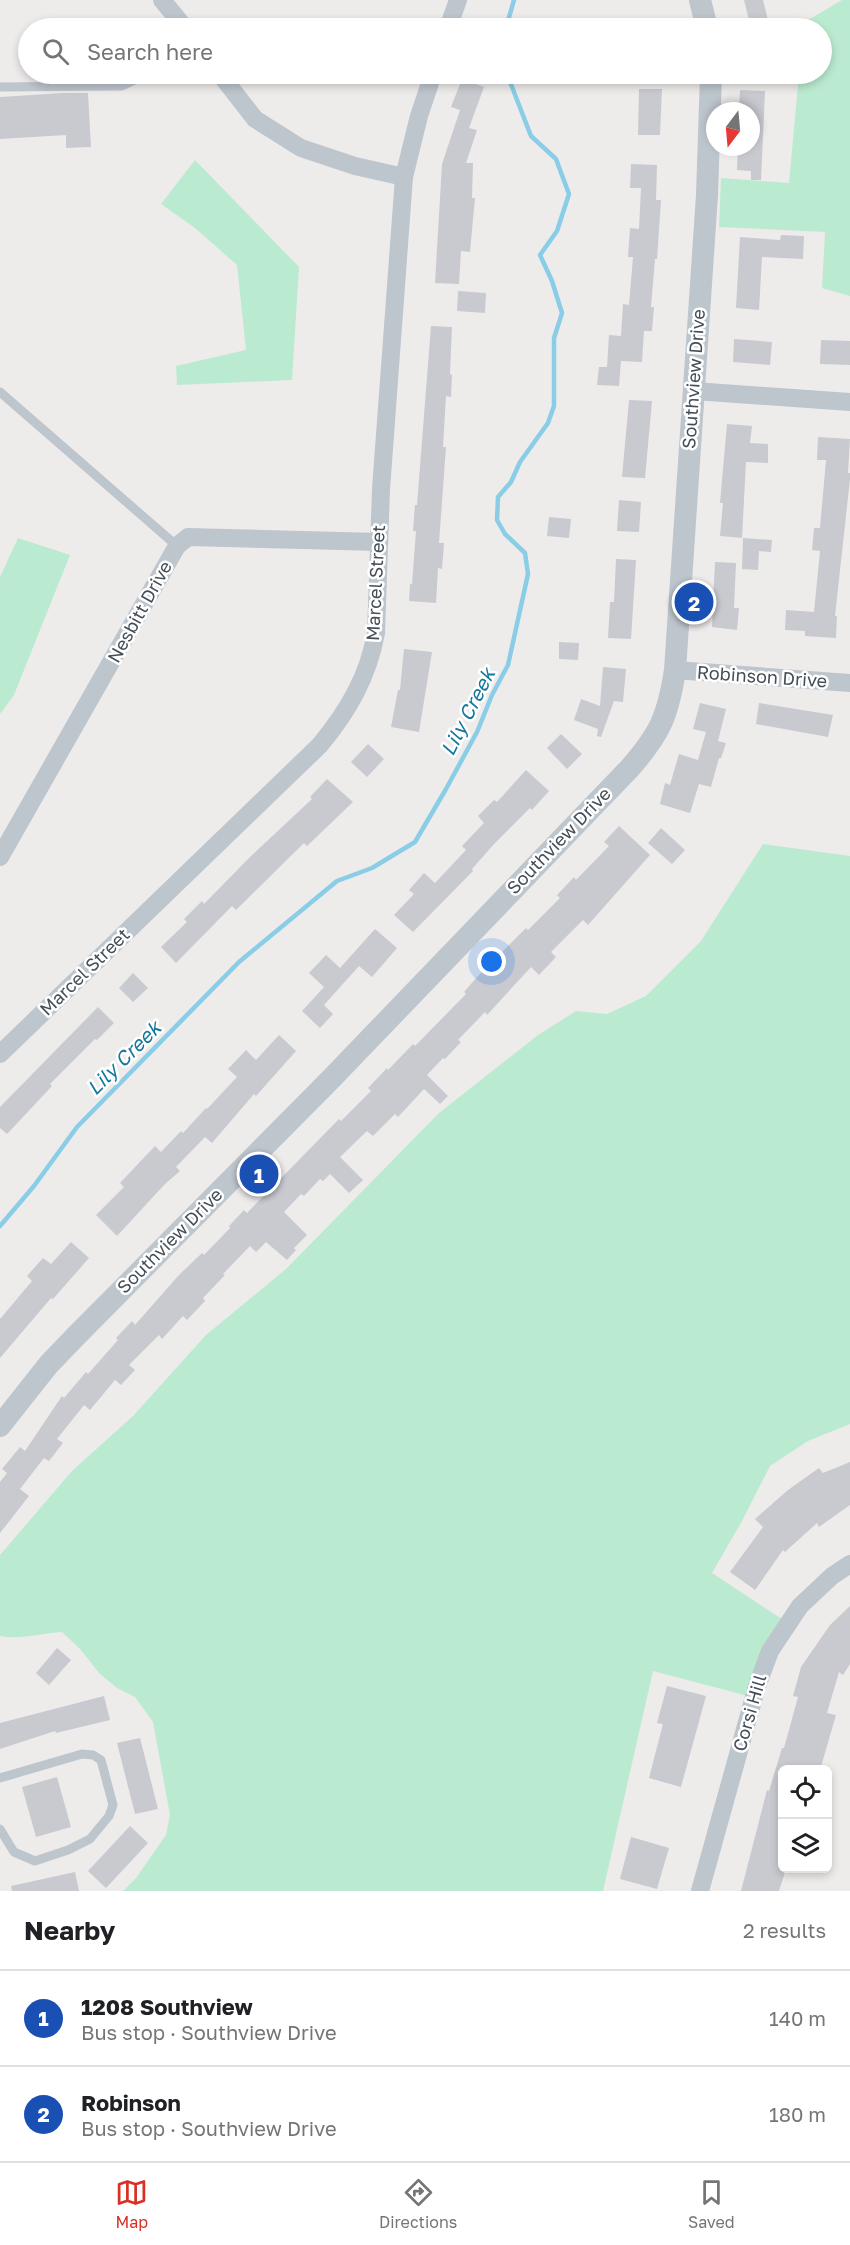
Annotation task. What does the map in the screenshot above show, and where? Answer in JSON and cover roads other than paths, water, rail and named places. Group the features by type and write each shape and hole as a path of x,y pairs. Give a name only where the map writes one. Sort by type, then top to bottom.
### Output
{"street":[{"path":"162,0 177,18"},
{"path":"452,18 458,0"},
{"path":"700,0 704,18"},
{"path":"228,84 255,119 301,148 356,166 404,177"},
{"name":"Marcel Street","path":"0,1054 320,745 336,725 361,684 376,633 379,542 404,177 430,84"},
{"name":"Southview Drive","path":"0,1426 49,1364 330,1080 647,749 662,724 671,696 675,670 707,195 711,84"},
{"path":"694,391 850,402"},
{"name":"Nesbitt Drive","path":"0,857 177,546 188,537 205,536 379,542"},
{"name":"Robinson Drive","path":"675,670 850,683"},
{"name":"Corsi Hill","path":"700,1891 770,1650 800,1606 832,1576 850,1564"}],"lane":[{"path":"0,87 122,86 126,84"},
{"path":"0,392 177,546"},
{"path":"0,1778 82,1754 93,1755 101,1760 112,1805 109,1816 90,1839 69,1850 35,1861 14,1852 0,1829"}],"waterway":[{"name":"Lily Creek","path":"509,18 514,0"},
{"name":"Lily Creek","path":"0,1226 34,1186 77,1127 239,962 337,881 372,868 415,842 477,732 492,695 508,665 528,574 525,553 505,534 497,520 498,497 511,482 520,462 548,423 554,406 554,338 562,313 552,281 540,255 557,231 569,194 556,159 531,136 511,84"}],"place":[{"name":"Robinson","path":"694,602"},
{"name":"1208 Southview","path":"259,1174"}]}
